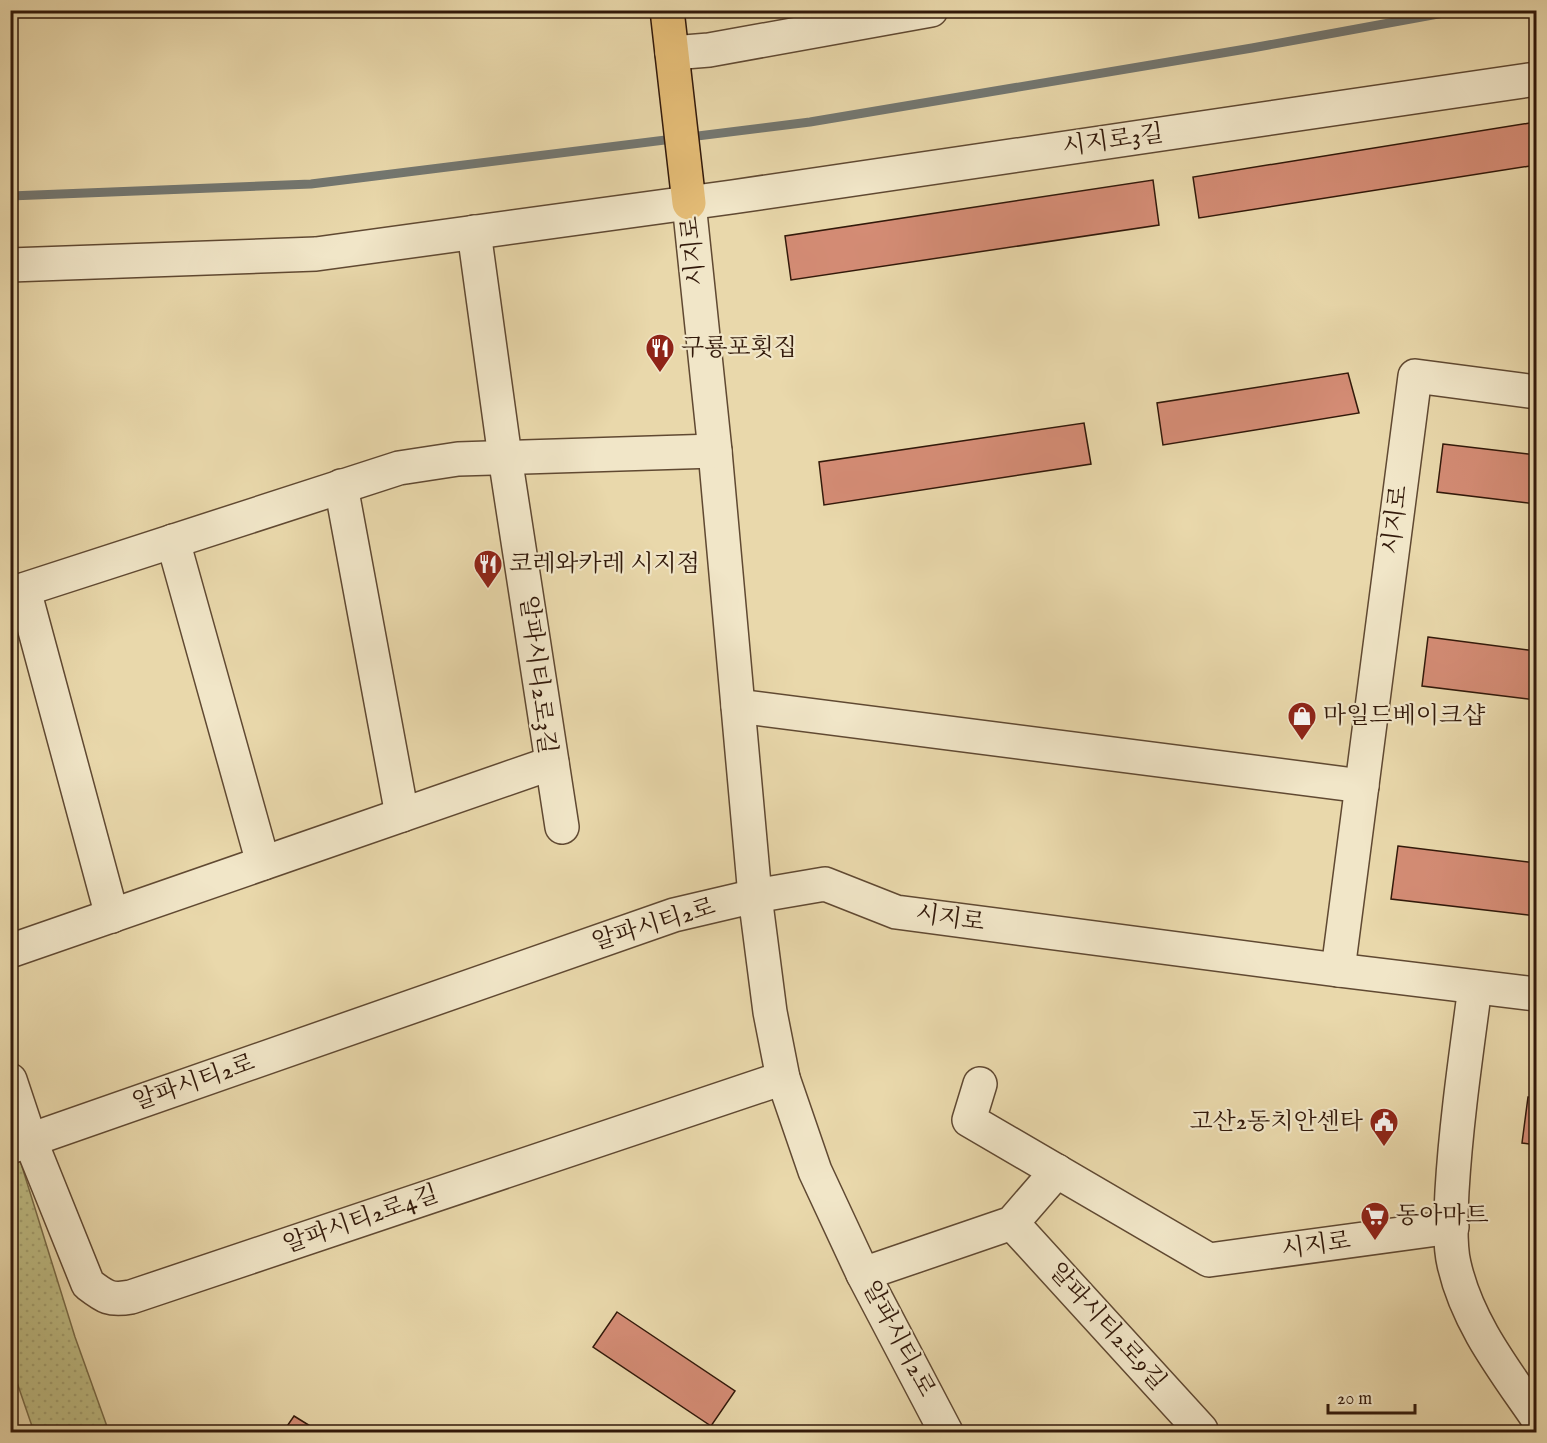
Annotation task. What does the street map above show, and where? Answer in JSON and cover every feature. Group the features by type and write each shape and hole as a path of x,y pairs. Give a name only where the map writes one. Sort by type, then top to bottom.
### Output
{"main road":[{"path":"667,10 689,203"}],"street":[{"path":"674,67 709,50 850,17 931,10"},
{"name":"시지로3길","path":"689,203 1536,79"},
{"name":"시지로","path":"10,265 315,254 689,203 715,451 756,896 825,884 896,912 1536,994"},
{"path":"474,232 506,457"},
{"name":"시지로","path":"1338,970 1415,376 1536,392"},
{"path":"112,916 17,592 399,468 458,459 715,451"},
{"name":"알파시티2로3길","path":"10,951 552,763 506,457"},
{"path":"341,486 402,815"},
{"path":"173,542 263,863"},
{"path":"738,706 1362,786"},
{"path":"552,763 562,827"},
{"name":"알파시티2로","path":"20,1144 674,915 756,896 770,1012 783,1078 815,1171 863,1274 946,1432"},
{"path":"1475,987 1454,1150 1453,1263 1471,1315 1492,1352 1536,1416"},
{"name":"알파시티2로4길","path":"20,1144 88,1284 103,1295 116,1300 154,1290 783,1078"},
{"path":"10,1080 20,1144"},
{"name":"시지로","path":"980,1084 969,1120 1209,1260 1452,1227"},
{"path":"863,1274 1012,1223 1057,1171"},
{"name":"알파시티2로9길","path":"1012,1223 1201,1432"}],"shaded area":[{"path":"10,1128 75,1337 109,1432 34,1432 11,1365"}],"building":[{"path":"1536,122 1536,165 1199,218 1193,177"},
{"path":"1153,180 1159,225 791,280 785,236"},
{"path":"1348,373 1359,413 1163,445 1157,403"},
{"path":"1084,423 1091,464 824,505 819,462"},
{"path":"1443,444 1536,455 1536,504 1437,492"},
{"path":"1428,637 1536,651 1536,700 1422,686"},
{"path":"1398,846 1536,863 1536,916 1391,899"},
{"path":"1528,1097 1536,1098 1536,1145 1522,1143"},
{"path":"617,1312 735,1391 711,1426 593,1347"},
{"path":"294,1416 320,1432 283,1432"}],"waterway":[{"path":"10,196 311,184 810,122 1252,48 1460,10"}],"place":[{"name":"구룡포횟집","path":"660,374"},
{"name":"코레와카레 시지점","path":"488,590"},
{"name":"마일드베이크샵","path":"1302,742"},
{"name":"고산2동치안센타","path":"1384,1148"},
{"name":"동아마트","path":"1375,1242"}]}
